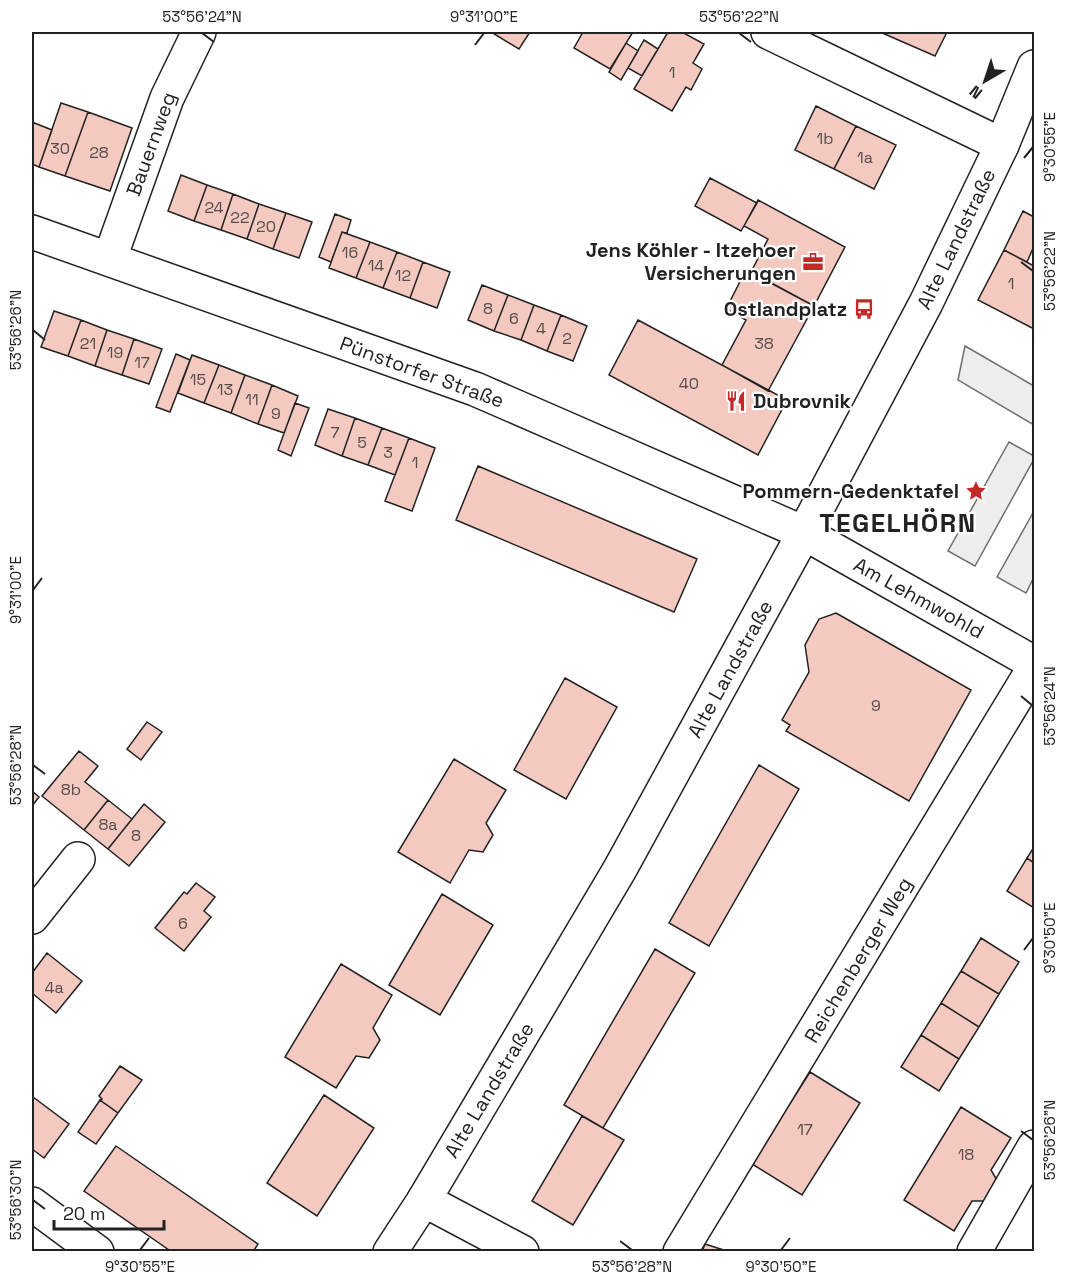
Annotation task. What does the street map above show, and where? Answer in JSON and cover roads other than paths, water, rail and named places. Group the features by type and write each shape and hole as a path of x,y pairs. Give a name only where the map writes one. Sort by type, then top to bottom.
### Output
{"street":[{"name":"Bauernweg","path":"110,258 167,98 199,32"},
{"path":"768,32 1002,145"},
{"name":"Alte Landstraße","path":"390,1251 424,1200 620,869 804,533 926,303 1002,145 1035,67"},
{"name":"Pünstorfer Straße","path":"32,232 475,390 804,533"},
{"name":"Am Lehmwohld","path":"804,533 1035,663"},
{"name":"Reichenberger Weg","path":"680,1251 1035,668"},
{"path":"32,917 78,859"},
{"path":"974,1251 1035,1147"},
{"path":"424,1200 522,1251"},
{"path":"32,1204 98,1251"}],"place":[{"name":"Jens Köhler - Itzehoer Versicherungen","path":"813,262"},
{"name":"Ostlandplatz","path":"864,309"},
{"name":"Dubrovnik","path":"736,401"},
{"name":"Pommern-Gedenktafel","path":"976,491"}],"district":[{"name":"TEGELHÖRN","path":"898,523"}]}
